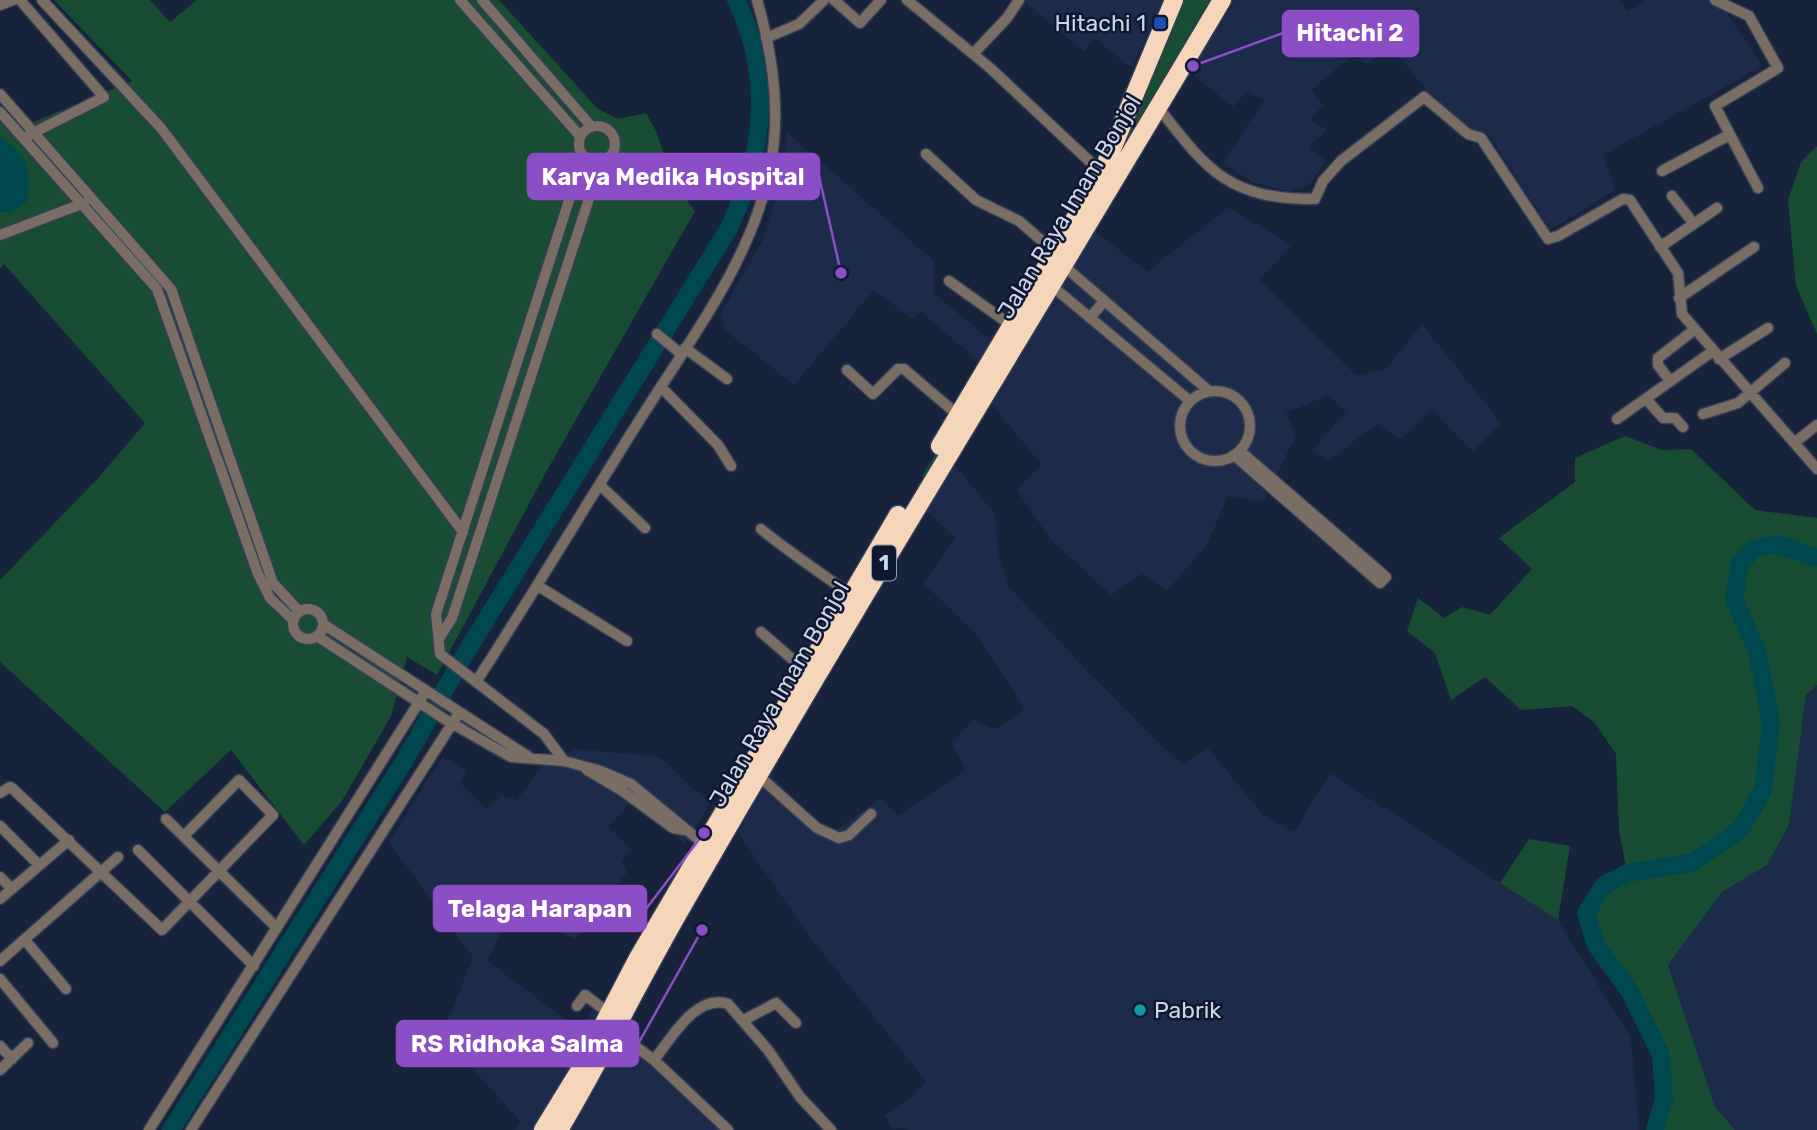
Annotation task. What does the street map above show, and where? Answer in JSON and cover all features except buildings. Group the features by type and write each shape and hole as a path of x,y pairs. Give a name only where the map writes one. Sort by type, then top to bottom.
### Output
{"highway":[{"name":"Jalan Raya Imam Bonjol","path":"543,1130 610,1014 638,958 850,595 1052,286 1060,260 1102,173 1174,0"},
{"name":"Jalan Raya Imam Bonjol","path":"559,1130 682,906 760,776 927,480 958,415 1012,326 1060,260 1158,107 1222,0"}],"street":[{"path":"0,5 13,0"},
{"path":"20,0 104,97 23,138"},
{"path":"42,0 161,128 463,532"},
{"path":"460,0 580,136"},
{"path":"482,0 591,126 609,130 615,138 615,148 610,157 601,162 592,162 583,157 578,147 580,136 591,126"},
{"path":"472,679 538,586 683,351 735,262 765,191 773,151 775,93 757,0"},
{"path":"766,38 799,24 824,0"},
{"path":"834,0 860,23 881,0"},
{"path":"907,0 973,54 1102,173"},
{"path":"973,54 1007,18 1019,0"},
{"path":"1715,0 1749,16 1778,68 1716,104 1715,109 1758,188"},
{"path":"0,94 157,289 258,574 270,598 296,616"},
{"path":"1158,107 1197,156 1239,188 1252,193 1315,198 1323,181 1341,161 1424,97 1466,133 1481,138 1548,239 1627,199 1679,276 1680,311 1817,469"},
{"path":"0,112 168,282 274,583 296,616 296,634 303,638 317,636 449,722 511,757 564,761 583,768 673,828 684,831 704,844"},
{"path":"1662,171 1729,135"},
{"path":"926,154 976,201 1019,221 1104,301 1209,391 1231,394 1246,410 1250,431 1237,453 1220,461 1205,460 1187,448 1179,428 1182,413 1190,401 1209,391"},
{"path":"564,761 544,734 449,662 439,650 440,636 436,614 583,157"},
{"path":"440,636 452,618 601,162"},
{"path":"1672,196 1694,224"},
{"path":"0,236 87,202"},
{"path":"1660,247 1717,208"},
{"path":"1679,298 1754,247"},
{"path":"948,281 1012,326"},
{"path":"157,289 168,282"},
{"path":"1052,286 1190,401"},
{"path":"1090,318 1104,301"},
{"path":"1616,419 1670,381 1768,328"},
{"path":"1670,381 1658,366 1658,358 1694,330"},
{"path":"658,335 727,379"},
{"path":"1703,414 1738,402 1785,363"},
{"path":"847,370 873,394 898,369 904,369 958,415"},
{"path":"660,387 718,445 731,466"},
{"path":"1646,399 1663,418 1675,418 1683,427"},
{"path":"1794,443 1817,425"},
{"path":"1237,453 1386,577 1380,583 1237,453"},
{"path":"600,485 645,528"},
{"path":"761,529 798,560 807,562 850,595"},
{"path":"538,586 626,641"},
{"path":"296,616 311,609 317,612 323,624 530,757"},
{"path":"317,636 323,624"},
{"path":"761,632 806,671"},
{"path":"149,1130 428,692"},
{"path":"191,1130 456,711"},
{"path":"760,776 817,828 839,838 849,835 871,814"},
{"path":"0,793 10,787 13,789 159,929 165,929 274,814 239,780 184,836"},
{"path":"166,819 221,870 277,928"},
{"path":"0,826 40,865"},
{"path":"0,899 69,840"},
{"path":"138,850 254,966"},
{"path":"0,961 118,857"},
{"path":"0,877 12,889"},
{"path":"25,940 66,989"},
{"path":"0,979 53,1043"},
{"path":"577,1006 585,995 610,1014"},
{"path":"654,1059 692,1014 704,1005 713,1002 728,1004 744,1020 800,1097 831,1130"},
{"path":"744,1020 776,1003 796,1023"},
{"path":"615,1031 654,1059 728,1130"},
{"path":"0,1070 29,1043"},
{"path":"0,1046 12,1059"}],"shaded area":[{"path":"54,0 150,0 170,22 197,0 499,0 598,109 618,119 646,113 656,131 674,184 695,211 545,474 437,675 407,657 391,716 342,801 304,845 231,750 165,812 0,662 0,580 100,476 145,423 4,264 0,269 0,121 12,131 132,81"},
{"path":"1023,0 1163,0 1132,68 1095,39 1084,52"},
{"path":"1174,0 1222,0 932,483 922,476 1056,253"},
{"path":"1235,0 1619,0 1628,11 1644,0 1710,0 1725,11 1762,66 1603,155 1615,190 1550,230 1486,131 1462,134 1392,48 1366,64 1354,54 1311,90 1323,105 1310,120 1327,130 1309,147 1326,161 1309,185 1286,191 1252,182 1223,162 1264,100 1247,91 1233,107 1190,72"},
{"path":"787,132 934,261 933,293 996,344 980,362 921,312 913,319 874,290 794,385 722,328 726,323 719,317 762,241 783,176"},
{"path":"0,139 17,151 26,164 27,201 11,212 0,212"},
{"path":"1817,146 1817,334 1796,286 1788,200 1801,162"},
{"path":"1229,207 1291,246 1259,279 1356,375 1385,370 1422,324 1501,423 1473,451 1431,408 1401,439 1377,425 1326,461 1313,449 1346,412 1329,395 1286,413 1296,435 1264,501 1227,497 1208,543 1168,590 1142,574 1111,595 1050,539 1017,490 1041,464 990,402 1092,230 1148,271"},
{"path":"1625,436 1662,450 1691,449 1755,510 1817,518 1817,685 1806,695 1789,825 1767,865 1722,892 1668,965 1715,1107 1735,1130 1655,1130 1664,1100 1661,1055 1630,992 1596,945 1586,913 1603,886 1627,873 1619,830 1616,754 1595,723 1572,706 1521,710 1485,677 1451,700 1435,653 1407,631 1418,598 1444,618 1462,607 1490,615 1532,569 1499,538 1575,482 1575,458"},
{"path":"955,465 995,514 998,553 1008,586 1085,669 1182,765 1208,748 1262,814 1294,832 1330,773 1558,920 1631,1038 1639,1130 908,1130 906,1127 893,1130 884,1115 911,1099 926,1081 805,931 738,832 770,774 830,834 880,799 898,815 966,770 952,743 973,720 995,729 1025,710 977,634 923,583 956,538 922,508"},
{"path":"1817,685 1817,1130 1735,1130 1715,1107 1668,965 1722,892 1767,865 1789,825 1806,695"},
{"path":"575,749 660,757 710,804 685,844 632,801 608,827 632,849 621,861 627,872 575,940 534,919 523,924 508,917 488,961 579,1030 594,1005 651,1053 734,1130 515,1130 520,1121 442,1035 473,957 389,842 442,757 467,770 460,783 487,810 501,795 517,800 542,766"},
{"path":"1529,839 1570,846 1558,920 1500,883"}],"waterway":[{"path":"171,1130 403,763 468,649 729,228 750,172 760,115 755,57 748,29 736,0"},
{"path":"1655,1130 1664,1100 1661,1055 1630,992 1596,945 1586,913 1603,886 1627,873 1691,863 1741,829 1763,790 1771,722 1757,651 1734,599 1739,566 1752,549 1777,544 1817,558"}],"place":[{"name":"Hitachi 1","path":"1160,23"},
{"name":"Hitachi 2","path":"1193,66"},
{"name":"Karya Medika Hospital","path":"841,273"},
{"name":"Telaga Harapan","path":"704,833"},
{"name":"RS Ridhoka Salma","path":"702,930"},
{"name":"Pabrik","path":"1140,1010"}]}
